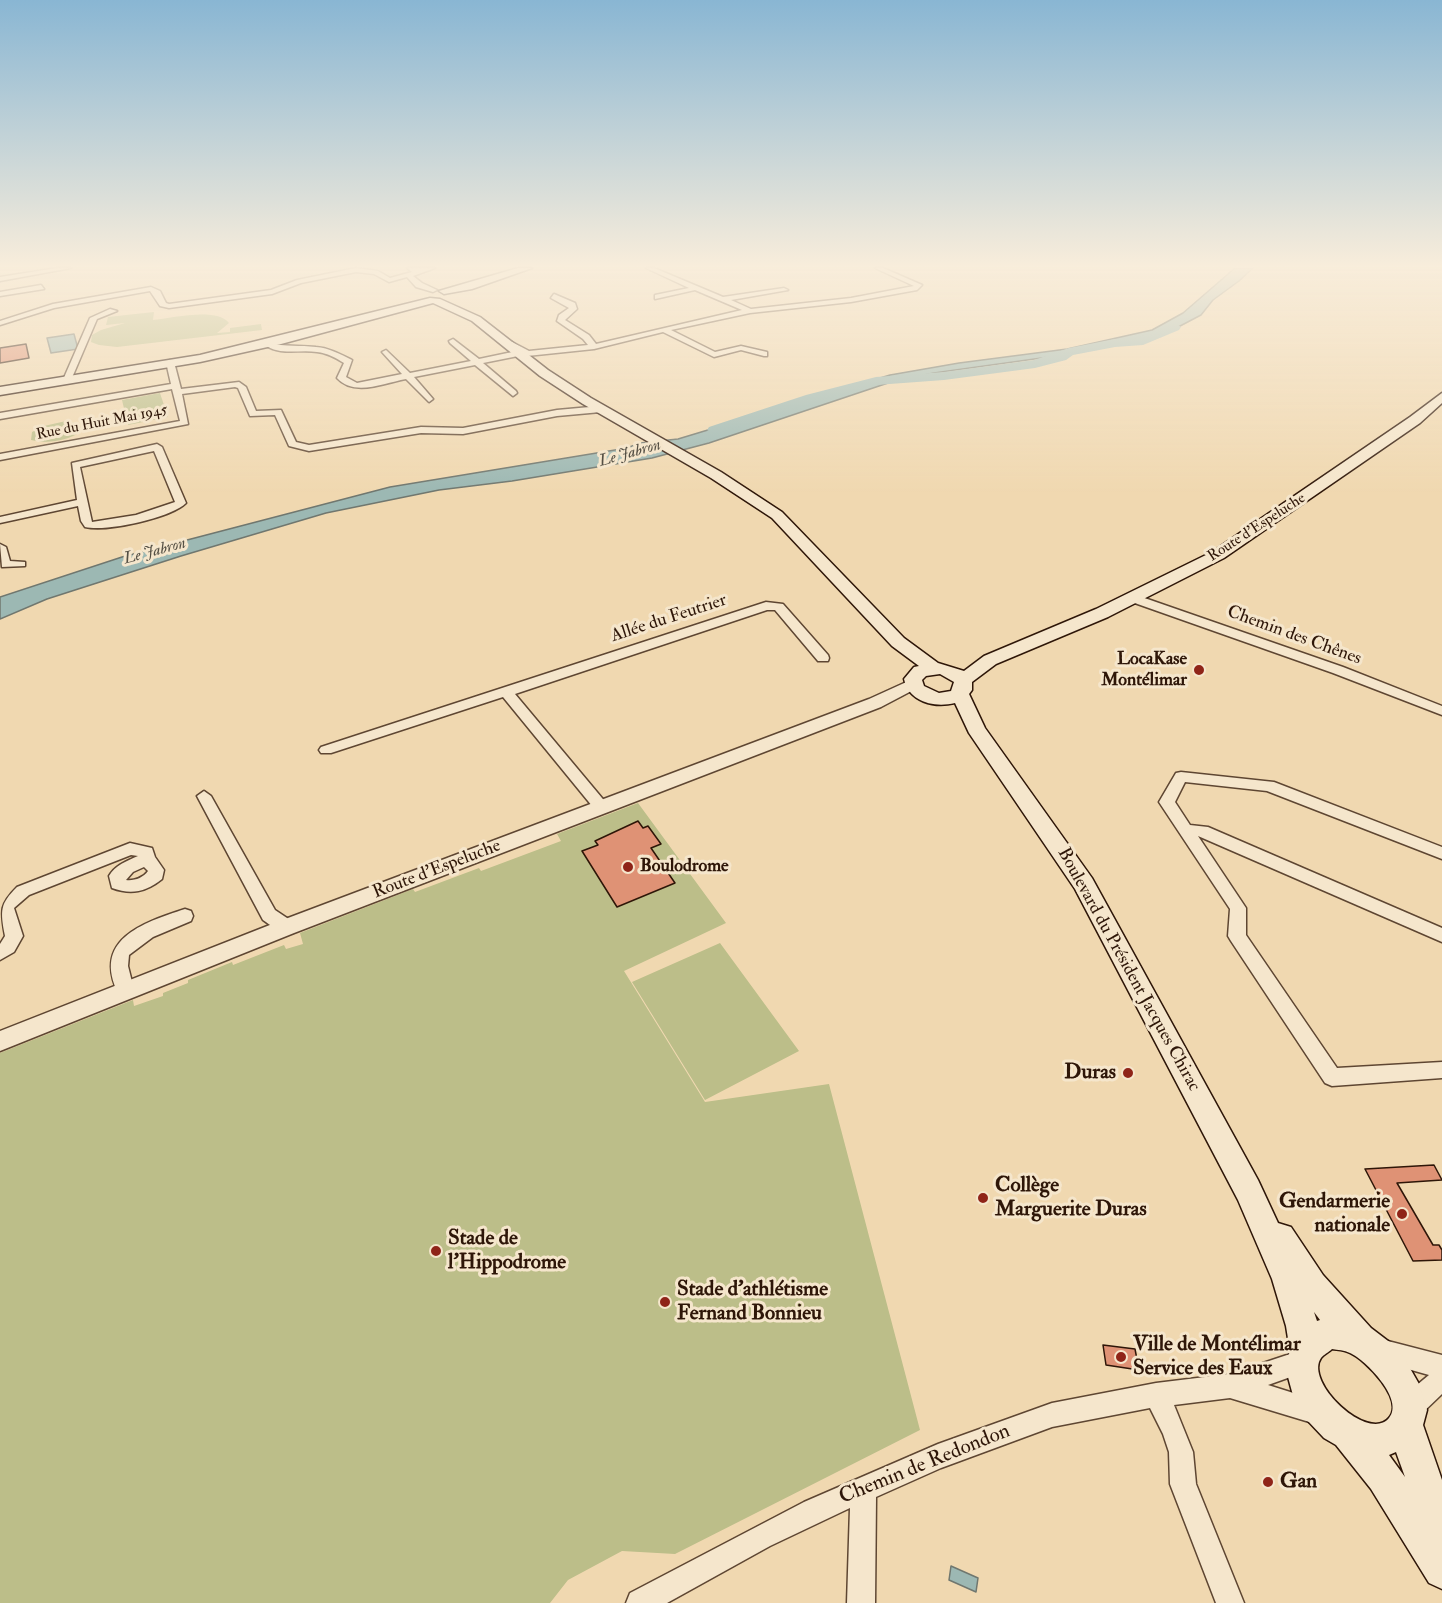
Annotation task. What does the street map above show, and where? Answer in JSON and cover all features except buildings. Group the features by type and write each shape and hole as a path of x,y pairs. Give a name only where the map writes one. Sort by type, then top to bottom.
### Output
{"main road":[{"path":"0,390 170,364 276,343"},
{"path":"508,343 526,353"},
{"path":"515,343 573,392 691,460 777,515 898,642 951,678"},
{"name":"Route d'Espeluche","path":"951,678 1133,598 1218,555 1415,420 1442,397"},
{"path":"898,642 923,688 947,699 951,678"},
{"path":"923,688 951,678"},
{"name":"Boulevard du Président Jacques Chirac","path":"951,678 976,729 1084,884 1248,1190 1287,1277 1302,1326 1303,1355"},
{"name":"Boulevard du Président Jacques Chirac","path":"923,688 976,729"},
{"name":"Boulevard du Président Jacques Chirac","path":"1248,1190 1312,1286 1368,1345"},
{"path":"1442,1524 1417,1463 1400,1377 1389,1362 1368,1345 1342,1334 1327,1333 1314,1338 1303,1355 1307,1388 1336,1424 1384,1476 1442,1569"},
{"path":"1336,1424 1364,1440 1384,1440 1400,1433 1408,1416"}],"street":[{"path":"67,380 83,343"},
{"path":"455,343 513,393"},
{"path":"591,343 594,347"},
{"path":"269,345 280,348 321,350 341,358 349,362 341,378 352,385 363,385 526,353 594,347 610,343"},
{"path":"691,343 714,355 741,348 764,354"},
{"path":"386,352 429,399"},
{"name":"Rue du Huit Mai 1945","path":"0,457 153,430 185,422 170,364"},
{"path":"0,416 175,389 236,384 242,387 253,414 278,412 292,444 309,448 421,430 463,431 557,413 600,409"},
{"path":"557,413 587,401"},
{"path":"153,430 157,447 181,503 177,507 95,526 86,521 75,465 157,447"},
{"path":"0,520 82,502"},
{"path":"0,534 0,547 6,566 21,564"},
{"name":"Chemin des Chênes","path":"1133,598 1338,670 1442,711"},
{"name":"Allée du Feutrier","path":"326,750 766,606 779,607 823,658"},
{"name":"Route d'Espeluche","path":"0,1041 287,927 875,703 923,688"},
{"path":"506,692 602,807"},
{"path":"1442,853 1269,786 1181,777 1167,802 1238,908 1237,936 1332,1077 1442,1070"},
{"path":"204,796 269,915 287,927"},
{"path":"1186,830 1203,831 1442,935"},
{"path":"0,953 8,947 14,936 6,908 9,902 23,891 130,849 146,852 147,859"},
{"path":"125,990 118,959 123,947 132,940 184,916"},
{"path":"1368,1345 1442,1367"},
{"name":"Chemin de Redondon","path":"640,1603 761,1537 938,1457 1052,1415 1156,1395 1230,1386 1303,1355"},
{"path":"1408,1416 1433,1386 1442,1382"},
{"name":"Chemin de Redondon","path":"1230,1386 1336,1424"},
{"path":"1156,1395 1174,1430 1180,1452 1183,1484 1230,1603"},
{"path":"861,1603 863,1489"}],"green space":[{"path":"93,343 153,343 117,347"},
{"path":"160,393 168,417 128,425 122,400"},
{"path":"66,421 80,424 81,432 57,441 31,440 32,432 44,426"},
{"name":"Stade de l'Hippodrome","path":"638,803 726,923 624,971 705,1102 829,1084 920,1430 675,1554 622,1551 568,1580 550,1603 0,1603 0,1053 133,1000 134,1006 163,996 163,993 188,983 188,980 232,962 233,965 284,945 286,949 303,944 300,933 413,889 415,892 479,868 481,871 561,841 557,834"},
{"path":"720,943 799,1051 705,1100 632,982"}],"water":[{"path":"48,343 76,343 78,349 51,353"},
{"path":"1095,343 1124,343 1063,355 934,373 894,381 709,443 652,458 512,481 439,490 326,513 47,599 0,619 0,597 122,557 390,487 627,448 640,443 678,439 890,375 959,363 1067,349"},
{"path":"951,1566 978,1578 976,1592 949,1580"}],"waterway":[{"name":"Le Jabron","path":"714,430 811,398 876,381 944,376 1035,364 1061,357 1069,352 1120,343"}],"place":[{"name":"LocaKase Montélimar","path":"1199,670"},
{"name":"Boulodrome","path":"628,867"},
{"name":"Duras","path":"1128,1073"},
{"name":"Collège Marguerite Duras","path":"983,1198"},
{"name":"Gendarmerie nationale","path":"1402,1214"},
{"name":"Stade de l'Hippodrome","path":"436,1251"},
{"name":"Stade d'athlétisme Fernand Bonnieu","path":"665,1302"},
{"name":"Ville de Montélimar Service des Eaux","path":"1121,1357"},
{"name":"Gan","path":"1268,1482"}]}
